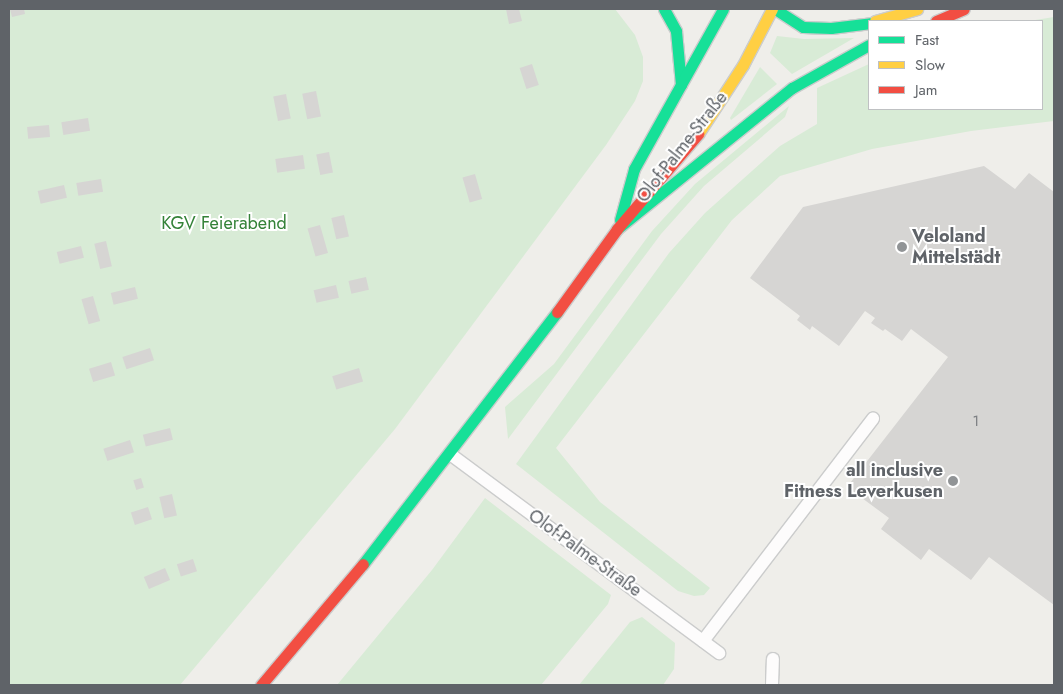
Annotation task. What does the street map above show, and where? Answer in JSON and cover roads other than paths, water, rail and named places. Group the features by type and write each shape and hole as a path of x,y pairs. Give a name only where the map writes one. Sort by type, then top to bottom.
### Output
{"main road":[{"path":"664,9 676,31 681,85"},
{"name":"Olof-Palme-Straße","path":"617,230 634,169 723,9"},
{"path":"774,9 803,27 831,28 868,23"},
{"name":"Olof-Palme-Straße","path":"260,685 450,454 617,230 699,132 744,65 774,9"},
{"path":"878,20 917,9"},
{"path":"938,20 964,9"},
{"path":"617,230 792,88 868,46"}],"lane":[{"path":"703,640 873,420"},
{"name":"Olof-Palme-Straße","path":"450,454 719,652"},
{"path":"772,685 773,659"}],"place":[{"name":"Veloland Mittelstädt","path":"902,247"},
{"name":"all inclusive Fitness Leverkusen","path":"953,481"}],"park label":[{"name":"KGV Feierabend","path":"224,223"}]}
